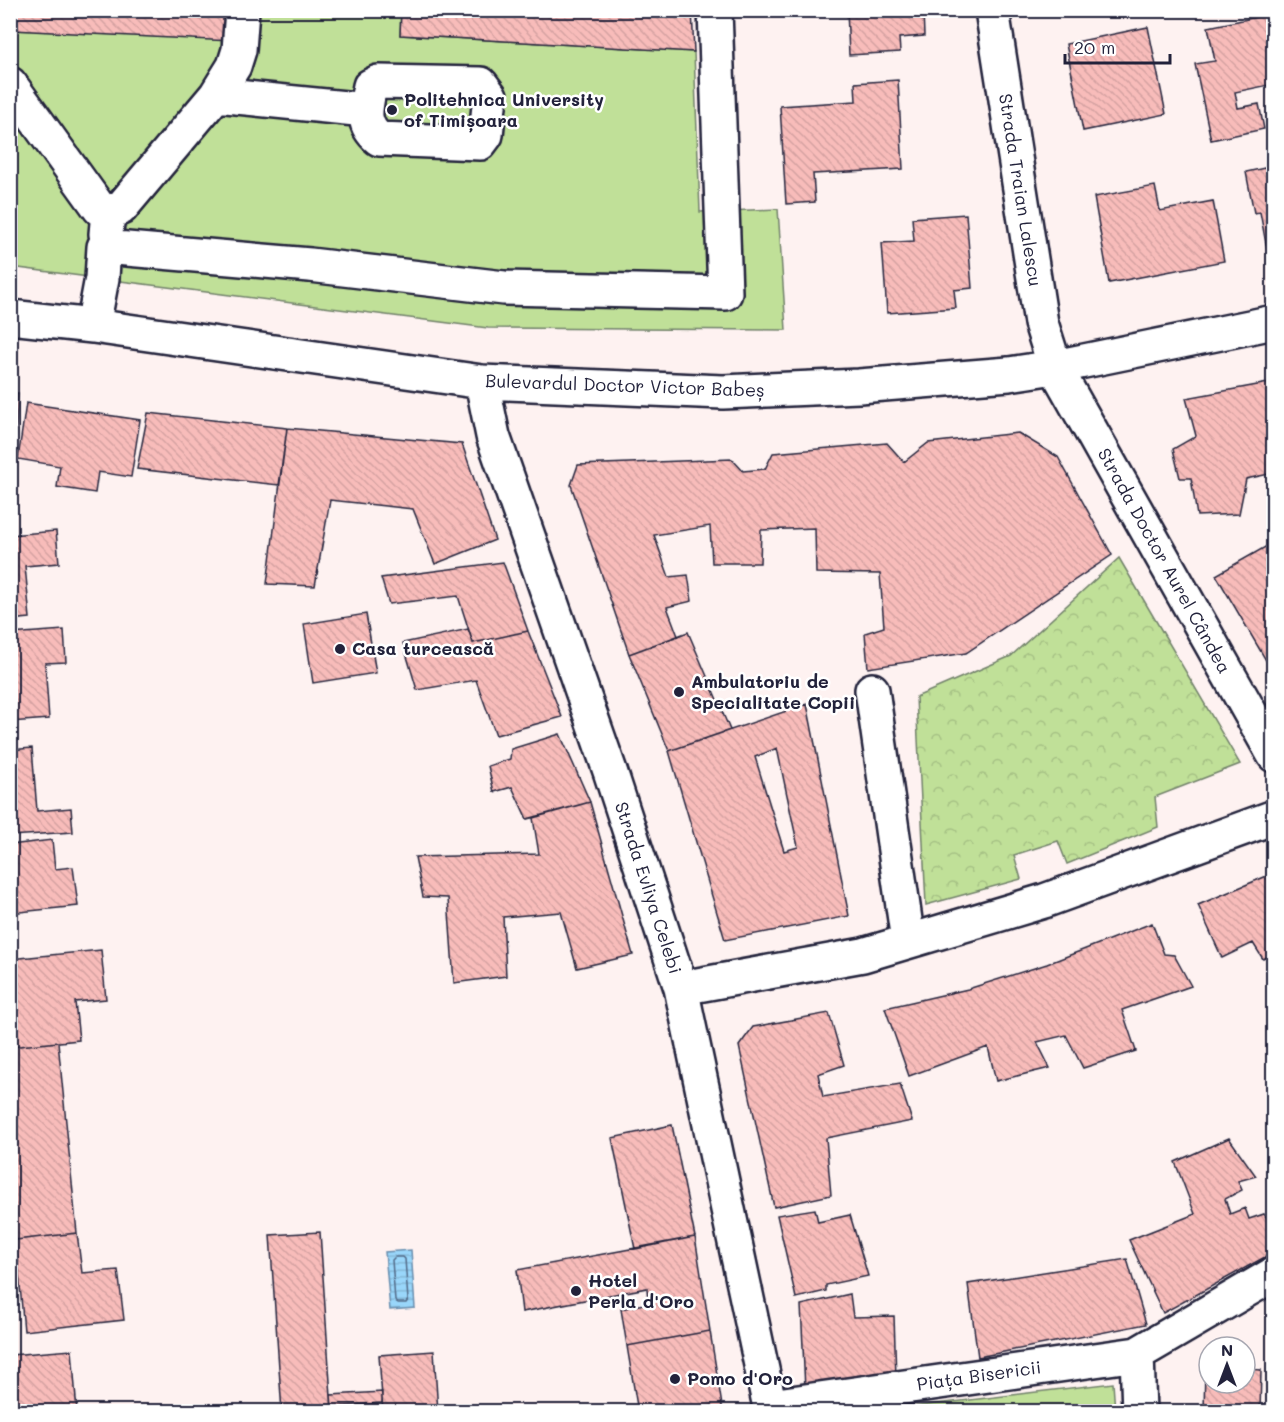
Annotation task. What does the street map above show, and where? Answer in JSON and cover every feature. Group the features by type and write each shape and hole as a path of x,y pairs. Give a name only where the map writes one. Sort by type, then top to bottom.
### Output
{"street":[{"path":"10,84 100,209 108,212 121,208 216,95 234,66 239,50 242,10"},
{"path":"104,248 310,265 504,288 725,293 715,10"},
{"name":"Strada Traian Lalescu","path":"992,10 1041,323 1055,367"},
{"path":"216,95 366,110"},
{"path":"93,326 102,278 108,212"},
{"name":"Bulevardul Doctor Victor Babeș","path":"10,317 93,326 482,382 723,392 859,386 984,377 1055,367 1274,322"},
{"name":"Strada Doctor Aurel Cândea","path":"1055,367 1274,755"},
{"name":"Strada Evliya Celebi","path":"482,382 493,436 610,771 681,988 771,1409"},
{"path":"872,690 908,941"},
{"path":"681,988 862,955 1044,901 1274,817"},
{"path":"1139,1412 1137,1354 1274,1274"},
{"name":"Piața Bisericii","path":"771,1409 1137,1354"}],"green space":[{"name":"Politehnica University of Timișoara","path":"11,11 401,11 400,35 694,52 700,212 778,209 786,330 488,328 11,267"},
{"path":"1119,558 1240,764 1155,797 1158,827 1067,864 1058,841 1014,855 1021,879 926,905 916,697 1011,656"},
{"path":"1113,1383 1115,1411 877,1411"}],"water":[{"path":"411,1250 415,1308 390,1310 385,1252"}],"building":[{"path":"13,10 232,10 231,41 12,30"},
{"path":"401,10 692,10 694,52 400,35"},
{"path":"847,10 923,10 924,36 899,38 900,52 849,55"},
{"path":"1267,15 1272,37 1274,37 1274,84 1235,92 1238,108 1259,104 1264,129 1211,140 1195,64 1215,61 1208,27"},
{"path":"1148,27 1166,114 1083,131 1066,44"},
{"path":"898,80 903,169 813,174 815,202 786,204 780,106 856,101 855,83"},
{"path":"1274,166 1274,248 1267,249 1260,212 1254,213 1246,172"},
{"path":"1155,186 1160,211 1213,201 1224,261 1109,283 1094,197"},
{"path":"966,214 972,288 954,290 956,308 887,313 882,243 914,241 912,218"},
{"path":"1274,382 1274,473 1246,479 1239,514 1197,516 1191,478 1180,478 1173,449 1196,436 1186,398"},
{"path":"10,393 18,393 15,446 10,445"},
{"path":"26,403 140,420 131,477 98,472 95,493 57,487 60,466 18,459"},
{"path":"148,413 287,428 279,485 137,469"},
{"path":"287,428 462,444 495,540 435,564 413,509 330,500 315,586 267,584"},
{"path":"1018,433 1058,457 1112,555 966,653 868,668 865,633 884,627 880,574 816,573 815,528 761,530 760,563 712,563 710,526 654,535 669,577 688,575 692,601 667,607 678,636 629,654 571,485 578,465 732,459 743,471 765,469 773,453 887,443 904,462 928,443"},
{"path":"56,531 59,563 25,566 30,618 10,620 10,535"},
{"path":"1274,542 1274,674 1216,575"},
{"path":"503,562 528,631 473,643 458,596 389,604 381,578"},
{"name":"Casa turcească","path":"366,614 376,673 313,683 304,624"},
{"path":"468,629 473,643 528,631 562,717 496,735 476,680 417,690 403,643"},
{"path":"64,630 66,662 45,663 49,719 10,722 10,634"},
{"name":"Ambulatoriu de Specialitate Copii","path":"688,632 730,730 669,751 629,654"},
{"path":"807,704 849,916 725,940 669,751","holes":["777,748 798,847 784,851 755,757"]},
{"path":"560,734 590,802 527,819 512,787 494,792 488,766 510,759 511,749"},
{"path":"32,748 37,811 71,808 73,832 10,836 10,750"},
{"path":"590,802 633,955 577,968 561,912 503,917 506,976 454,983 448,898 423,897 415,857 539,854 533,818"},
{"path":"52,840 55,869 73,867 78,906 10,913 10,845"},
{"path":"1274,873 1274,954 1263,959 1253,943 1222,958 1198,905"},
{"path":"1152,923 1164,954 1174,955 1191,986 1122,1010 1136,1051 1083,1068 1066,1035 1037,1042 1050,1068 996,1081 988,1047 909,1076 885,1008 968,989 1047,964"},
{"path":"101,950 106,999 75,1002 79,1040 10,1047 10,959"},
{"path":"829,1013 844,1065 818,1074 823,1097 900,1084 912,1121 826,1138 831,1195 774,1207 739,1046 753,1027"},
{"path":"58,1042 77,1233 16,1240 10,1189 10,1047"},
{"path":"672,1125 695,1237 635,1249 612,1138"},
{"path":"1229,1138 1256,1176 1238,1181 1242,1190 1225,1199 1230,1214 1245,1208 1249,1219 1264,1214 1274,1227 1274,1252 1163,1313 1129,1240 1195,1214 1175,1162"},
{"path":"815,1209 818,1222 850,1215 868,1276 826,1285 826,1291 796,1298 777,1215"},
{"path":"320,1232 332,1412 282,1412 270,1235"},
{"path":"77,1233 82,1273 118,1270 124,1320 24,1331 16,1240"},
{"name":"Hotel Perla d'Oro","path":"695,1237 710,1331 627,1346 621,1309 648,1303 647,1288 522,1312 517,1270"},
{"path":"1127,1259 1146,1324 978,1357 968,1284"},
{"path":"850,1294 853,1317 894,1316 896,1378 805,1389 801,1305"},
{"name":"Pomo d'Oro","path":"710,1331 723,1412 638,1412 627,1346"},
{"path":"72,1350 77,1412 13,1412 10,1355"},
{"path":"434,1351 438,1412 383,1412 379,1355"},
{"path":"1257,1370 1261,1370 1260,1412 1204,1412 1204,1395 1257,1395"},
{"path":"382,1392 382,1403 332,1407 331,1395"}],"place":[{"name":"Politehnica University of Timișoara","path":"392,110"},
{"name":"Casa turcească","path":"340,649"},
{"name":"Ambulatoriu de Specialitate Copii","path":"679,692"},
{"name":"Hotel Perla d'Oro","path":"576,1291"},
{"name":"Pomo d'Oro","path":"675,1379"}]}
